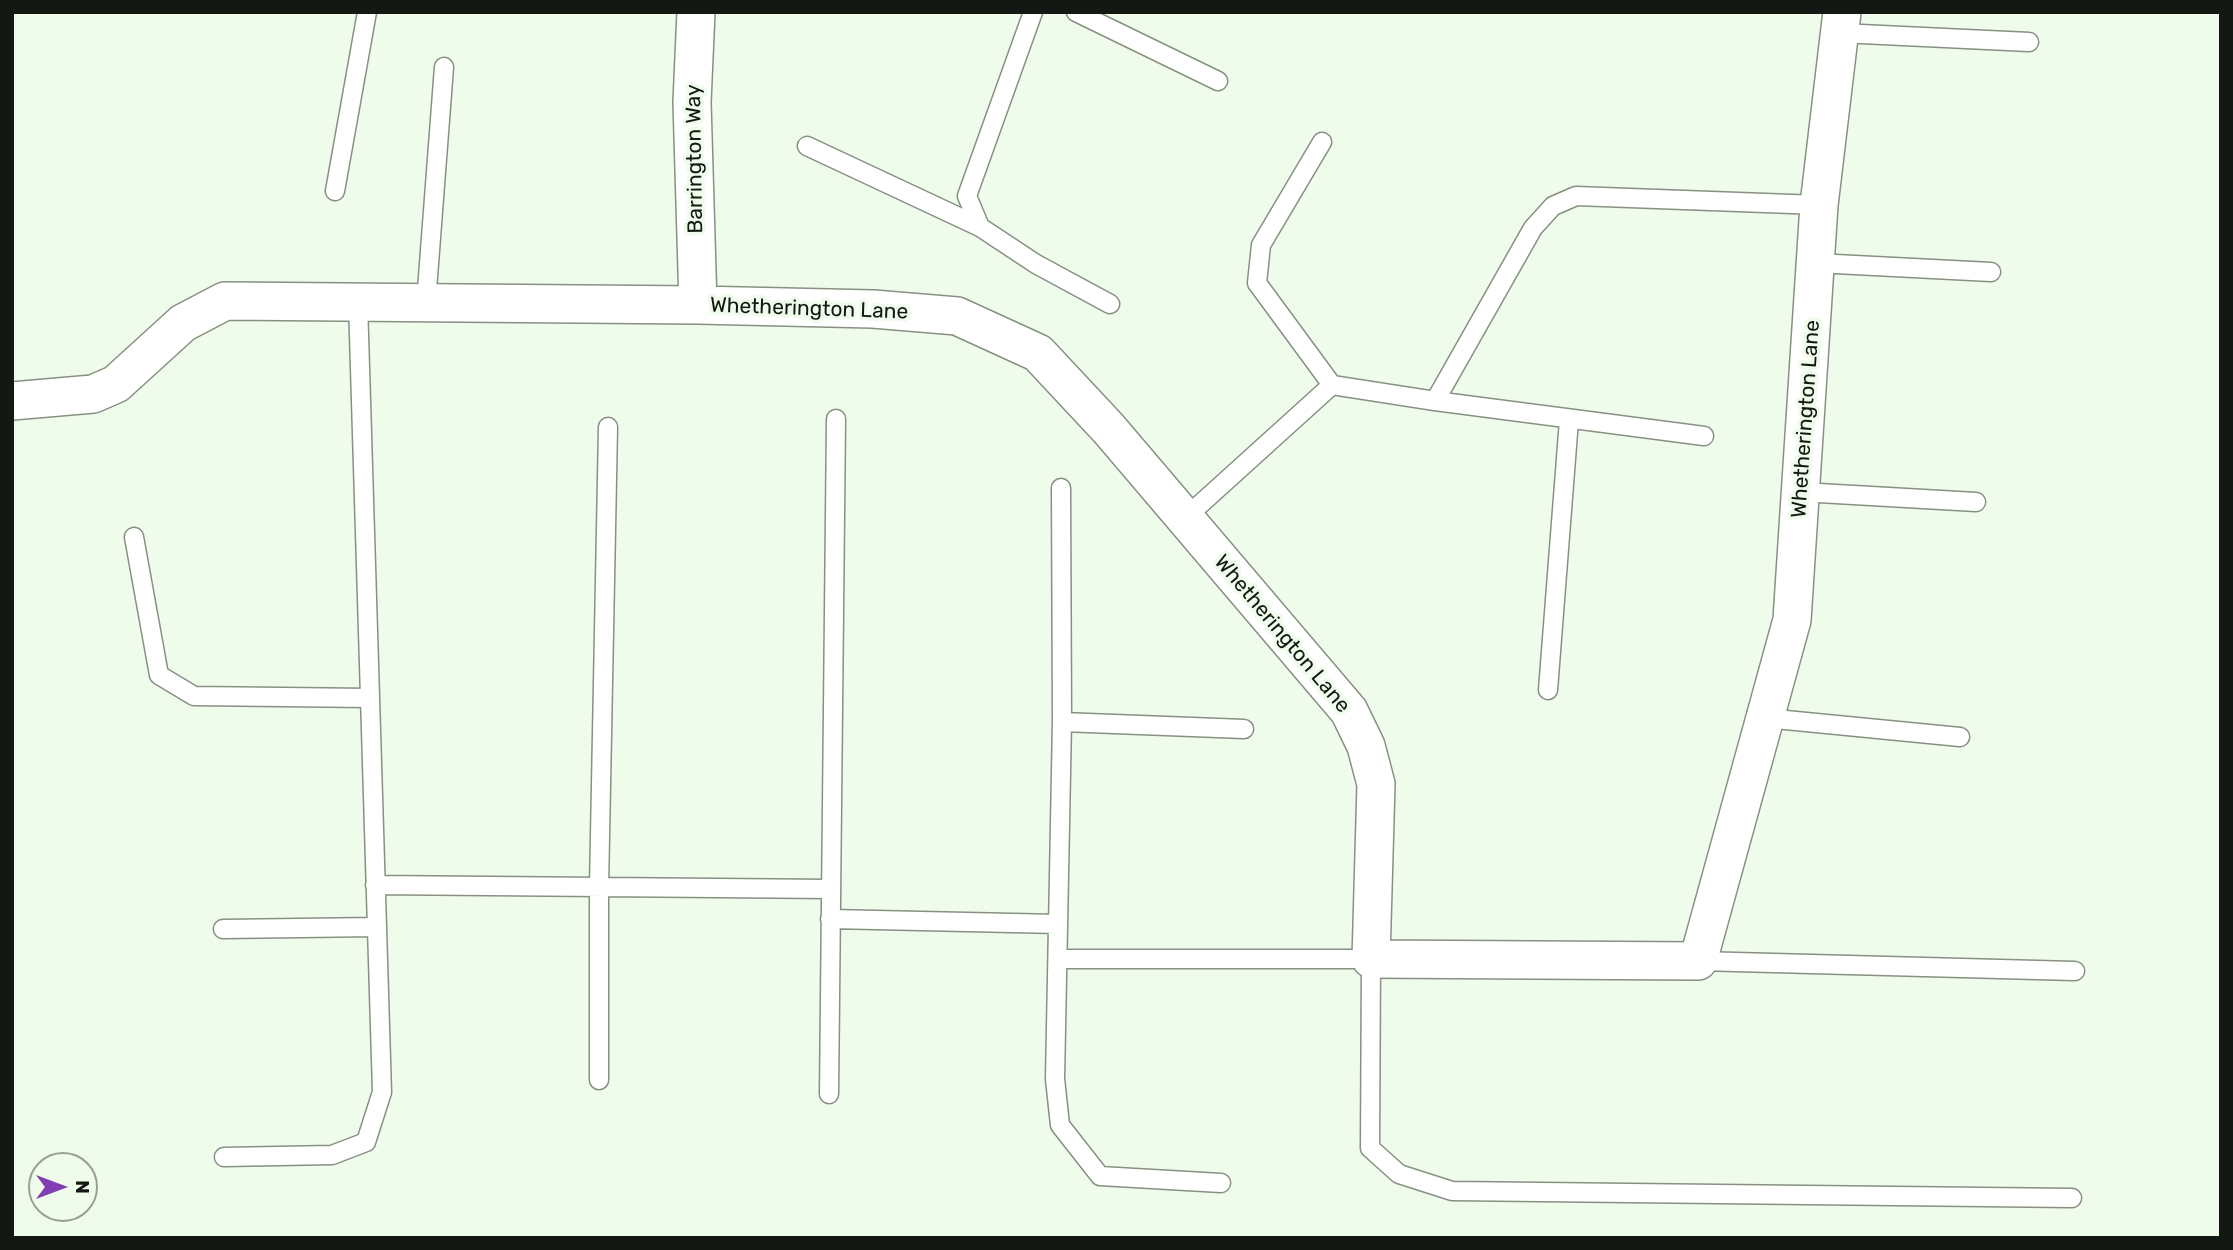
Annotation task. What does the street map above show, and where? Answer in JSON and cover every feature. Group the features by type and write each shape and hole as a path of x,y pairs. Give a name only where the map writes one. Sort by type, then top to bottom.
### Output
{"street":[{"name":"Barrington Way","path":"696,12 692,102 698,305"},
{"name":"Whetherington Lane","path":"1698,961 1792,620 1819,205 1841,22"},
{"name":"Whetherington Lane","path":"12,401 93,394 116,384 183,323 225,301 698,305 873,309 957,316 1038,353 1109,429 1349,711 1367,746 1376,784 1371,959"},
{"path":"1371,959 1698,961"}],"lane":[{"path":"335,191 367,12"},
{"path":"980,227 967,196 1033,12"},
{"path":"1076,12 1217,81"},
{"path":"1841,22 2029,42"},
{"path":"425,303 444,67"},
{"path":"1322,142 1261,245 1257,284 1332,385 1569,420 1703,436"},
{"path":"807,146 980,227 1036,264 1110,304"},
{"path":"1435,401 1533,228 1553,206 1576,196 1819,205"},
{"path":"1816,263 1991,272"},
{"path":"224,1157 332,1155 366,1142 382,1092 358,302"},
{"path":"1185,519 1332,385"},
{"path":"829,1094 836,419"},
{"path":"1548,690 1569,420"},
{"path":"599,1080 599,887 607,427"},
{"path":"1061,488 1062,722 1055,1079 1060,1125 1100,1176 1221,1183"},
{"path":"1801,492 1976,502"},
{"path":"134,537 159,675 194,696 370,698"},
{"path":"1765,718 1960,737"},
{"path":"1062,722 1244,729"},
{"path":"375,885 831,889"},
{"path":"830,919 1058,925"},
{"path":"223,929 376,927"},
{"path":"1058,959 1371,959 1370,1148 1399,1174 1452,1191 2071,1198"},
{"path":"1698,961 2075,971"}]}
